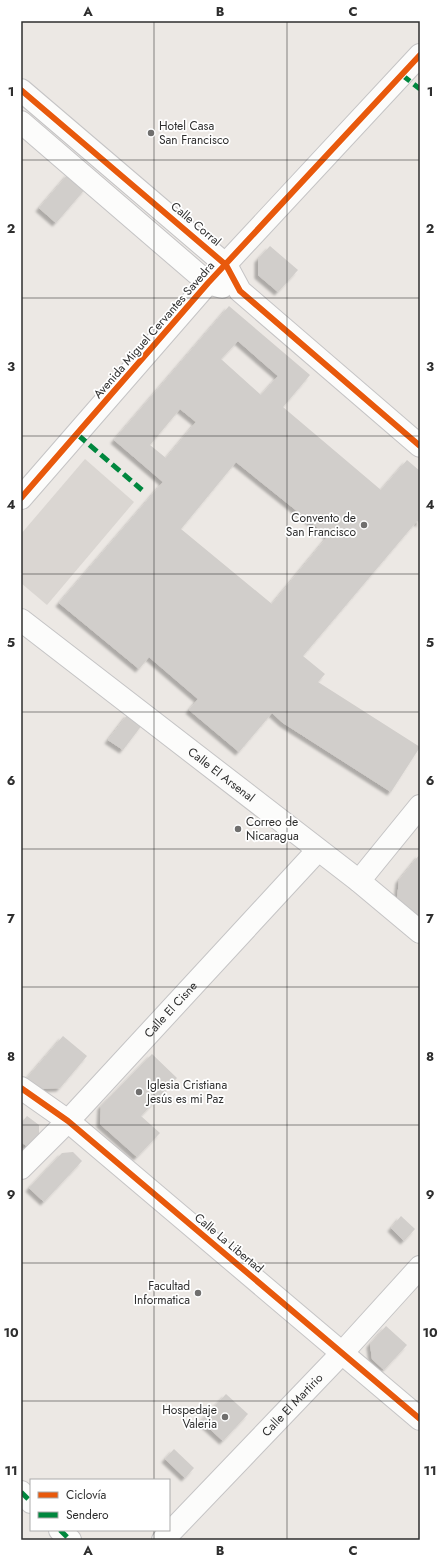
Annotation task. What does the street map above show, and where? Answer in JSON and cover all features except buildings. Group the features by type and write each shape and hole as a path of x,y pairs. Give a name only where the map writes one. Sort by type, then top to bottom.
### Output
{"street":[{"name":"Avenida Miguel Cervantes Savedra","path":"21,498 208,284 420,55"},
{"name":"Calle Corral","path":"21,90 226,265 240,291 420,446"},
{"name":"Calle Corral","path":"21,122 208,284 240,291"},
{"name":"Calle El Arsenal","path":"21,620 359,881 420,932"},
{"path":"359,881 420,806"},
{"name":"Calle El Cisne","path":"21,1168 68,1121 318,850"},
{"name":"Calle La Libertad","path":"21,1088 68,1121 420,1419"},
{"name":"Calle El Martirio","path":"163,1540 342,1353 420,1267"},
{"path":"21,1492 30,1501"},
{"path":"61,1531 70,1540"}],"shaded area":[{"path":"85,459 134,502 47,605 21,583 21,534"}],"marked path":[{"path":"402,75 420,89"},
{"path":"78,435 142,490"},
{"path":"21,1492 30,1501"},
{"path":"61,1531 70,1540"}],"cycle path":[{"path":"21,498 208,283 420,55"},
{"path":"21,90 226,265 240,291 420,446"},
{"path":"21,1088 68,1121 420,1419"}],"place":[{"name":"Hotel Casa San Francisco","path":"151,133"},
{"name":"Convento de San Francisco","path":"364,525"},
{"name":"Correo de Nicaragua","path":"238,829"},
{"name":"Iglesia Cristiana Jesús es mi Paz","path":"139,1092"},
{"name":"Facultad Informatica","path":"198,1293"},
{"name":"Hospedaje Valeria","path":"225,1417"}]}
